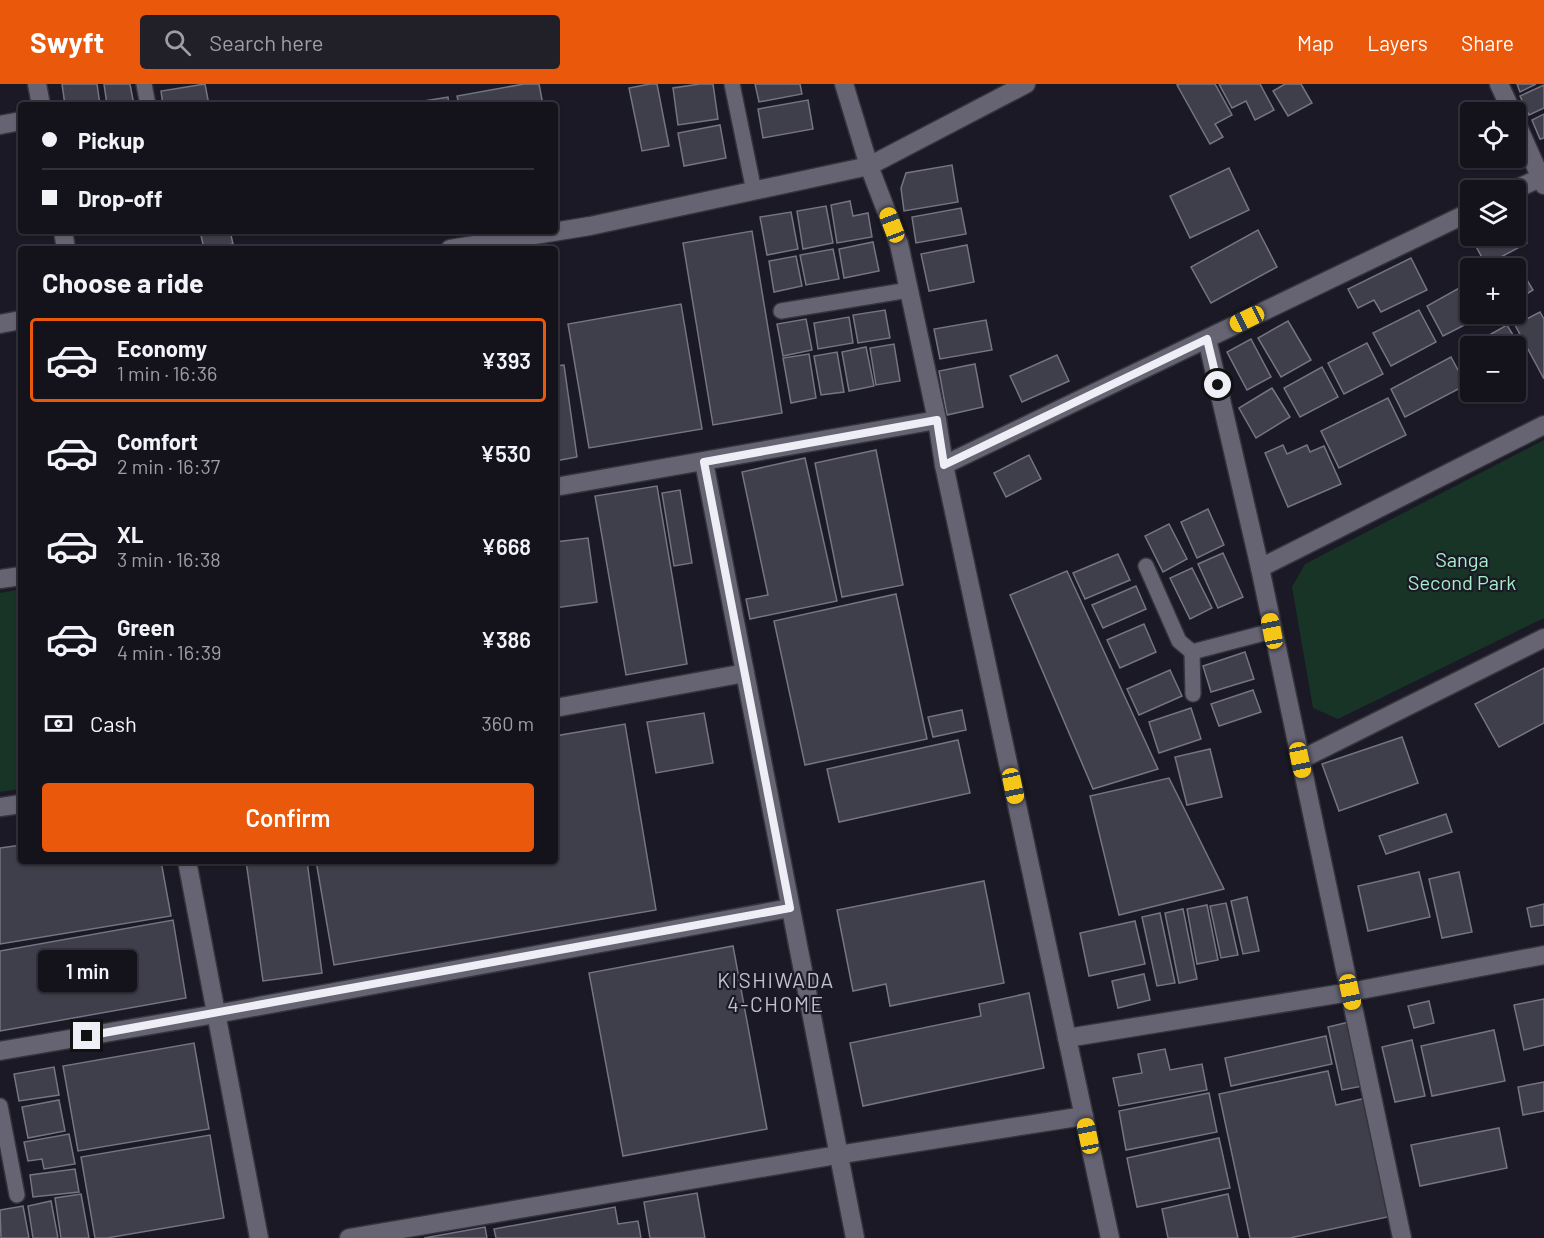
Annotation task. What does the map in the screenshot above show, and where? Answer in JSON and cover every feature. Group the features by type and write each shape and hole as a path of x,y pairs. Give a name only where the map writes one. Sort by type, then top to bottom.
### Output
{"street":[{"path":"37,84 40,102"},
{"path":"844,84 869,166 899,244 937,420 944,465 1110,1238"},
{"path":"558,231 869,166 1026,84"},
{"path":"1499,84 1507,102"},
{"path":"0,125 18,122"},
{"path":"1526,145 1542,181 1526,186"},
{"path":"944,465 1460,217"},
{"path":"468,246 541,234"},
{"path":"0,324 18,321"},
{"path":"1207,339 1260,568 1402,1238"},
{"path":"558,486 937,420"},
{"path":"1260,568 1544,425"},
{"path":"704,462 837,1155 855,1238"},
{"path":"0,579 18,576"},
{"path":"1300,760 1544,638"},
{"path":"558,707 745,673"},
{"path":"0,807 18,804"},
{"path":"188,864 259,1238"},
{"path":"0,1051 216,1014 790,908"},
{"path":"1067,1038 1350,992 1544,955"},
{"path":"349,1238 837,1155 1084,1116"}],"lane":[{"path":"144,84 147,102"},
{"path":"732,84 754,191"},
{"path":"781,311 909,290"},
{"path":"1146,566 1179,641 1192,652 1193,694"},
{"path":"1192,652 1272,631"},
{"path":"0,1106 17,1194"}],"green space":[{"name":"Sanga Second Park","path":"1544,440 1544,618 1338,719 1313,708 1292,587 1305,564"},
{"path":"18,590 18,789 0,792 0,593"}],"building":[{"path":"62,84 97,84 100,102 65,102"},
{"path":"104,84 130,84 133,102 107,102"},
{"path":"205,84 208,102 163,102 161,91"},
{"path":"524,84 539,84 542,102 458,102 457,96"},
{"path":"657,84 669,146 642,151 629,88"},
{"path":"713,84 718,119 678,125 673,88"},
{"path":"755,84 800,84 802,94 759,102"},
{"path":"1215,84 1232,115 1215,124 1223,137 1210,144 1177,85"},
{"path":"1219,84 1260,84 1274,110 1255,120 1246,101 1232,108"},
{"path":"1285,84 1301,84 1312,103 1288,116 1273,91"},
{"path":"1517,84 1536,84 1520,92"},
{"path":"1544,85 1544,108 1529,115 1526,102 1523,102 1520,96"},
{"path":"448,97 449,102 417,102"},
{"path":"808,100 813,129 763,138 758,109"},
{"path":"1544,114 1544,138 1540,139 1532,120"},
{"path":"720,125 726,158 684,166 678,133"},
{"path":"952,165 958,202 904,211 901,188 906,173"},
{"path":"1229,168 1249,210 1190,238 1170,196"},
{"path":"850,201 853,216 868,213 872,237 837,243 831,205"},
{"path":"826,206 833,243 803,249 797,211"},
{"path":"961,208 966,234 916,243 912,217"},
{"path":"791,212 798,249 767,255 760,217"},
{"path":"1258,230 1277,267 1211,303 1191,267"},
{"path":"752,231 782,413 713,425 683,243"},
{"path":"201,234 231,234 233,244 203,246"},
{"path":"873,242 879,271 844,278 839,249"},
{"path":"967,245 974,282 929,291 921,254"},
{"path":"1476,246 1521,246 1499,258 1482,258"},
{"path":"833,249 839,279 806,285 800,255"},
{"path":"796,256 802,286 774,292 769,261"},
{"path":"1411,258 1427,290 1381,312 1374,300 1358,308 1348,289"},
{"path":"1526,278 1533,290 1526,294"},
{"path":"1460,288 1460,324 1466,324 1443,336 1427,306"},
{"path":"681,304 702,429 589,448 568,324"},
{"path":"885,310 890,338 858,343 853,315"},
{"path":"1419,310 1436,342 1391,366 1373,333"},
{"path":"1540,312 1544,319 1544,379 1526,345 1526,336 1521,336 1515,325 1526,324 1526,319"},
{"path":"849,317 853,343 818,349 814,323"},
{"path":"806,319 812,350 783,356 777,324"},
{"path":"986,320 992,350 940,359 934,329"},
{"path":"1288,321 1311,360 1281,377 1258,338"},
{"path":"1507,325 1514,336 1487,336"},
{"path":"1251,339 1271,377 1247,390 1227,352"},
{"path":"1367,343 1383,374 1344,394 1328,363"},
{"path":"894,344 900,381 876,385 870,348"},
{"path":"866,347 874,386 849,391 842,352"},
{"path":"837,352 844,392 821,395 814,356"},
{"path":"809,354 816,398 791,403 783,358"},
{"path":"1057,355 1069,381 1022,402 1010,376"},
{"path":"1451,357 1460,374 1460,388 1405,417 1391,389"},
{"path":"975,364 983,407 947,415 939,371"},
{"path":"564,365 577,457 558,460 558,366"},
{"path":"1322,367 1338,397 1300,417 1284,388"},
{"path":"1272,388 1290,417 1256,438 1239,408"},
{"path":"1388,398 1406,435 1339,468 1321,431"},
{"path":"1283,445 1287,454 1307,445 1310,452 1324,446 1341,484 1288,507 1265,453"},
{"path":"876,450 903,585 842,597 815,463"},
{"path":"1029,455 1041,479 1006,497 994,473"},
{"path":"805,458 837,601 750,619 746,599 768,595 742,472"},
{"path":"657,486 687,664 626,675 595,496"},
{"path":"680,490 692,563 674,566 662,493"},
{"path":"1208,509 1224,545 1197,558 1181,522"},
{"path":"1169,524 1187,559 1163,572 1145,536"},
{"path":"588,538 597,602 558,608 558,542"},
{"path":"1223,553 1243,597 1218,608 1198,564"},
{"path":"1118,554 1130,580 1085,599 1073,573"},
{"path":"1192,568 1212,608 1190,619 1170,578"},
{"path":"1067,571 1158,769 1093,789 1010,595"},
{"path":"1136,586 1146,609 1103,628 1092,605"},
{"path":"896,594 927,739 805,765 774,621"},
{"path":"1144,624 1156,652 1120,668 1107,640"},
{"path":"1245,652 1254,679 1211,692 1203,666"},
{"path":"1544,668 1544,723 1499,747 1475,704"},
{"path":"1170,670 1182,696 1139,715 1127,689"},
{"path":"1253,690 1261,712 1219,726 1211,704"},
{"path":"1191,708 1201,739 1159,753 1149,722"},
{"path":"962,710 966,730 933,737 928,717"},
{"path":"704,713 713,763 656,773 647,722"},
{"path":"625,724 656,910 334,965 317,864 558,864 558,735"},
{"path":"1402,737 1418,783 1339,811 1322,764"},
{"path":"958,740 970,793 839,822 827,769"},
{"path":"1210,749 1222,797 1187,805 1175,757"},
{"path":"1169,778 1224,889 1119,915 1090,796"},
{"path":"1446,814 1452,832 1386,854 1379,836"},
{"path":"18,845 18,864 162,864 171,916 0,944 0,848"},
{"path":"246,864 307,864 322,973 263,981"},
{"path":"1419,872 1430,917 1368,931 1358,886"},
{"path":"1459,872 1472,932 1442,938 1429,879"},
{"path":"984,881 1004,983 890,1006 886,984 853,991 837,910"},
{"path":"1247,897 1259,951 1243,954 1231,901"},
{"path":"1226,903 1238,955 1221,958 1210,906"},
{"path":"1544,904 1544,925 1531,927 1527,908"},
{"path":"1207,905 1218,960 1197,964 1187,909"},
{"path":"1183,909 1197,979 1179,983 1165,913"},
{"path":"1160,913 1175,983 1157,986 1142,917"},
{"path":"173,920 186,998 0,1031 0,951"},
{"path":"1135,921 1145,964 1089,976 1080,933"},
{"path":"733,946 767,1129 623,1156 589,973"},
{"path":"1144,974 1150,1000 1118,1008 1112,981"},
{"path":"1029,993 1044,1068 863,1106 850,1043 981,1016 979,1004"},
{"path":"1544,999 1544,1045 1524,1050 1514,1005"},
{"path":"1429,1001 1434,1023 1414,1028 1408,1006"},
{"path":"1349,1022 1363,1086 1342,1090 1328,1027"},
{"path":"1494,1030 1505,1081 1432,1096 1421,1046"},
{"path":"1326,1036 1332,1064 1231,1086 1225,1058"},
{"path":"1412,1040 1425,1096 1395,1102 1382,1047"},
{"path":"194,1043 209,1129 78,1151 63,1066"},
{"path":"1165,1049 1170,1070 1202,1064 1207,1090 1119,1106 1113,1078 1142,1073 1138,1054"},
{"path":"54,1067 59,1095 19,1101 14,1074"},
{"path":"1328,1071 1336,1105 1366,1098 1392,1216 1290,1238 1250,1238 1219,1094"},
{"path":"1544,1082 1544,1111 1523,1115 1518,1087"},
{"path":"1209,1093 1217,1132 1126,1150 1119,1111"},
{"path":"59,1100 65,1131 28,1138 22,1107"},
{"path":"1499,1128 1507,1168 1420,1186 1411,1145"},
{"path":"69,1134 75,1164 44,1169 42,1159 28,1161 24,1142"},
{"path":"210,1135 224,1218 107,1238 95,1238 81,1157"},
{"path":"1219,1138 1230,1188 1137,1207 1127,1158"},
{"path":"75,1169 79,1192 33,1197 30,1175"},
{"path":"697,1193 705,1238 650,1238 644,1202"},
{"path":"81,1194 89,1238 61,1238 55,1198"},
{"path":"1228,1194 1238,1238 1168,1238 1162,1209"},
{"path":"51,1201 58,1238 33,1238 28,1206"},
{"path":"23,1206 29,1238 1,1238 0,1210"},
{"path":"615,1207 618,1224 638,1221 641,1238 496,1238 494,1229"},
{"path":"485,1227 487,1238 424,1238"}],"district":[{"name":"KISHIWADA 4-CHOME","path":"776,993"}],"route":[{"path":"87,1036 790,908 704,462 937,420 944,465 1207,339 1218,385"}]}
